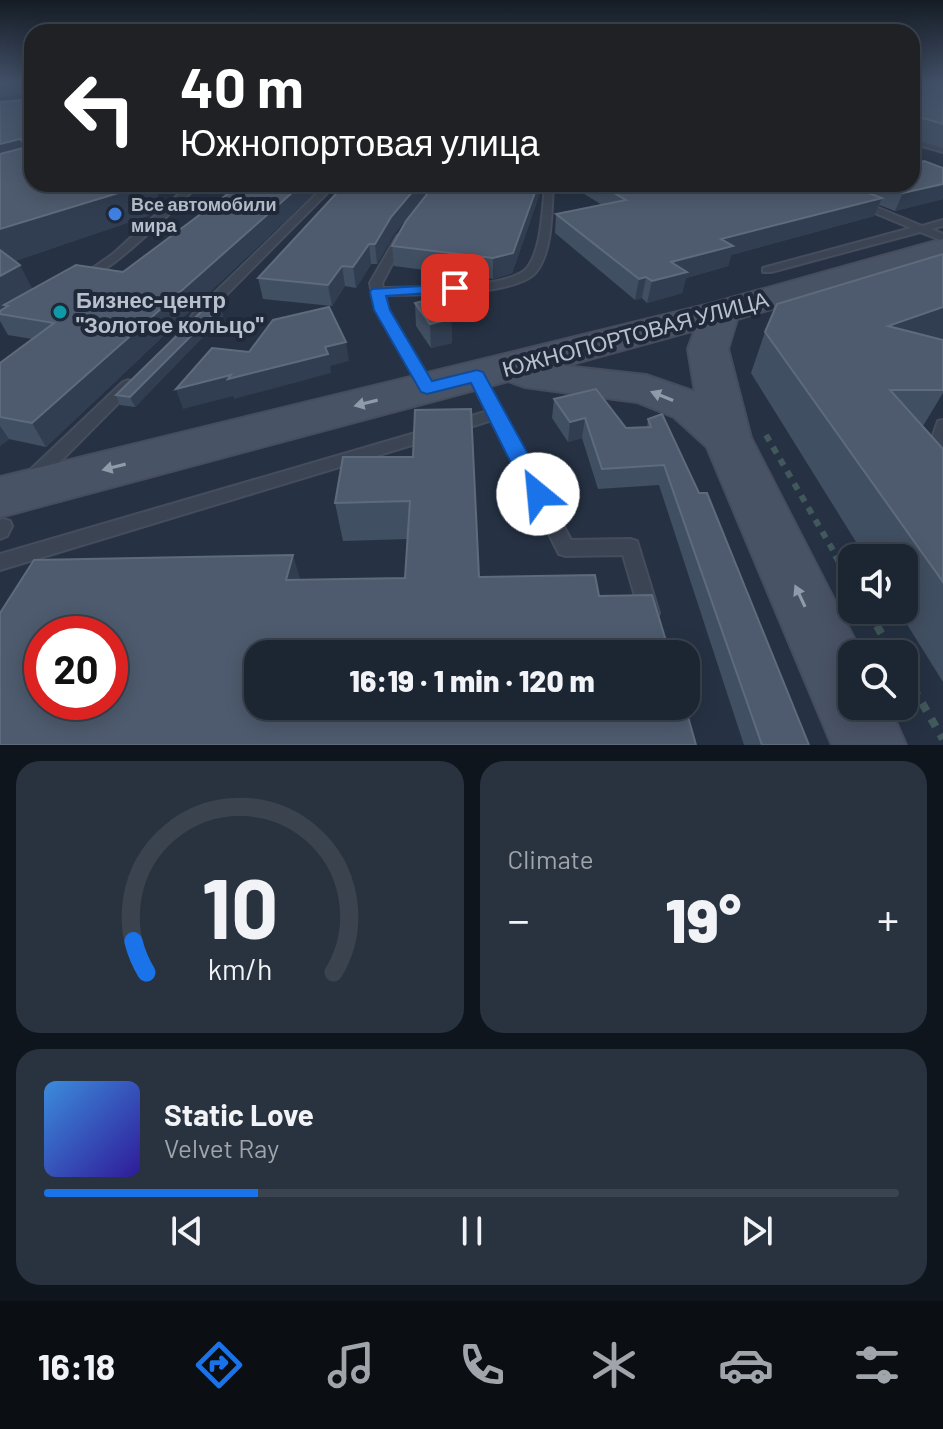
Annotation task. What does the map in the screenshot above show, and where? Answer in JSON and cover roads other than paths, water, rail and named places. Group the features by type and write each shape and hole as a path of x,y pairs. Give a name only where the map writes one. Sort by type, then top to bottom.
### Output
{"main road":[{"name":"ЮЖНОПОРТОВАЯ УЛИЦА","path":"6,511 427,388 490,387 938,240"},
{"path":"721,312 708,349 869,745"},
{"path":"490,387 646,389 743,430"}],"lane":[{"path":"920,143 943,150"},
{"path":"78,283 117,256 187,192"},
{"path":"187,327 324,192"},
{"path":"378,292 507,286 529,273 536,260 548,192"},
{"path":"844,199 938,240"},
{"path":"408,228 376,283 382,310 427,388"},
{"path":"767,270 938,240"},
{"path":"6,511 143,370"},
{"path":"0,562 490,387 566,548 630,547 656,639"},
{"path":"943,425 937,447 943,453"}],"place":[{"name":"Все автомобили мира","path":"115,214"},
{"name":"Бизнес-центр \"Золотое кольцо\"","path":"60,312"}]}
